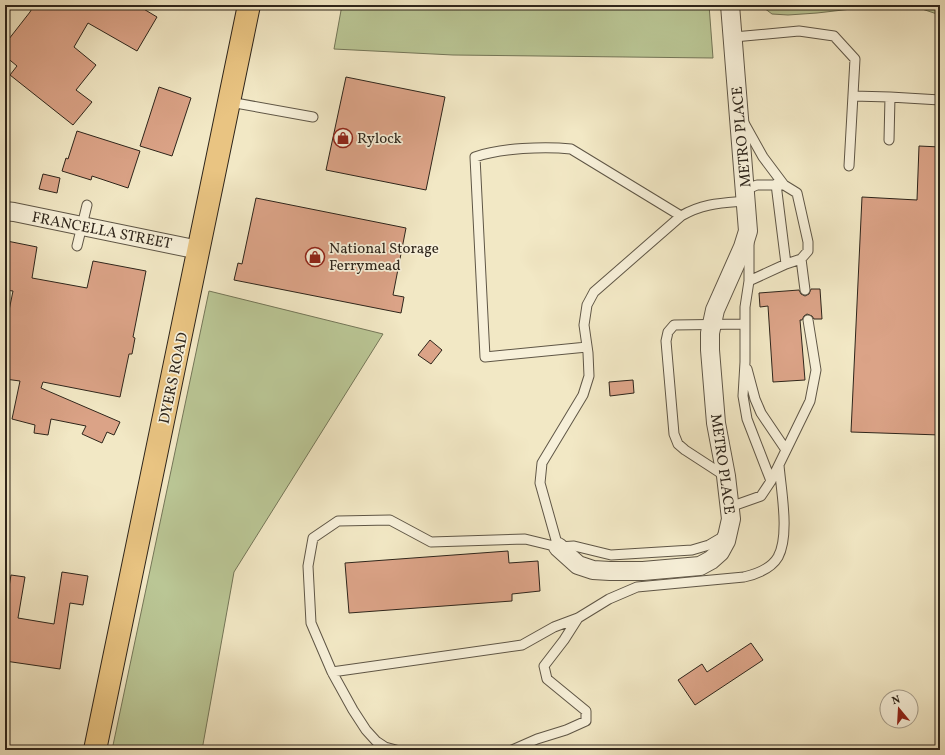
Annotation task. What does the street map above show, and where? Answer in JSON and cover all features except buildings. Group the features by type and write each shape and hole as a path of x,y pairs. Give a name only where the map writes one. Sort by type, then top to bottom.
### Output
{"highway":[{"name":"DYERS ROAD","path":"95,750 200,250 249,5"}],"street":[{"name":"METRO PLACE","path":"558,547 578,566 593,570 643,571 700,566 711,560 720,552 726,541 731,513 716,423 710,350 711,323 715,310 743,247 748,231 734,37 730,5"},
{"name":"FRANCELLA STREET","path":"5,211 200,250"}],"lane":[{"path":"734,37 799,32 834,36 855,59 849,166"},
{"path":"853,96 940,100"},
{"path":"889,140 890,97"},
{"path":"230,102 313,117"},
{"path":"739,115 780,185 786,264"},
{"path":"587,347 486,357 475,157 487,152 534,148 557,147 571,149 682,216"},
{"path":"558,547 540,483 542,463 583,396 589,376 584,325 586,305 594,292 682,216 693,209 746,196 757,185 780,185 797,193 808,242 808,251 801,259 786,264 749,281"},
{"path":"77,246 87,205"},
{"path":"748,231 750,258 744,324 744,407 747,419 771,481"},
{"path":"801,259 805,290"},
{"path":"731,513 761,496 771,481 810,401 816,370 808,320"},
{"path":"726,476 678,444 674,434 666,341 668,332 674,324 744,324"},
{"path":"745,362 755,399 761,413 786,450"},
{"path":"332,672 522,645 554,627 578,618 609,599 637,587 744,577 758,573 778,558 782,545 784,510 779,465"},
{"name":"METRO PLACE","path":"396,750 385,747 376,741 366,730 332,672 312,623 308,566 313,538 338,521 390,520 431,542 525,539 558,547"},
{"path":"512,750 566,730 586,720 586,711 547,679 544,666 564,640 578,618"}],"green space":[{"path":"342,5 457,5 527,7 527,5 709,5 713,58 453,55 334,49"},
{"path":"760,5 886,5 788,15 772,14"},
{"path":"910,5 940,5 940,15"},
{"path":"209,291 383,334 234,572 202,750 112,750"}],"place":[{"name":"Rylock","path":"343,138"},
{"name":"National Storage Ferrymead","path":"315,257"}]}
